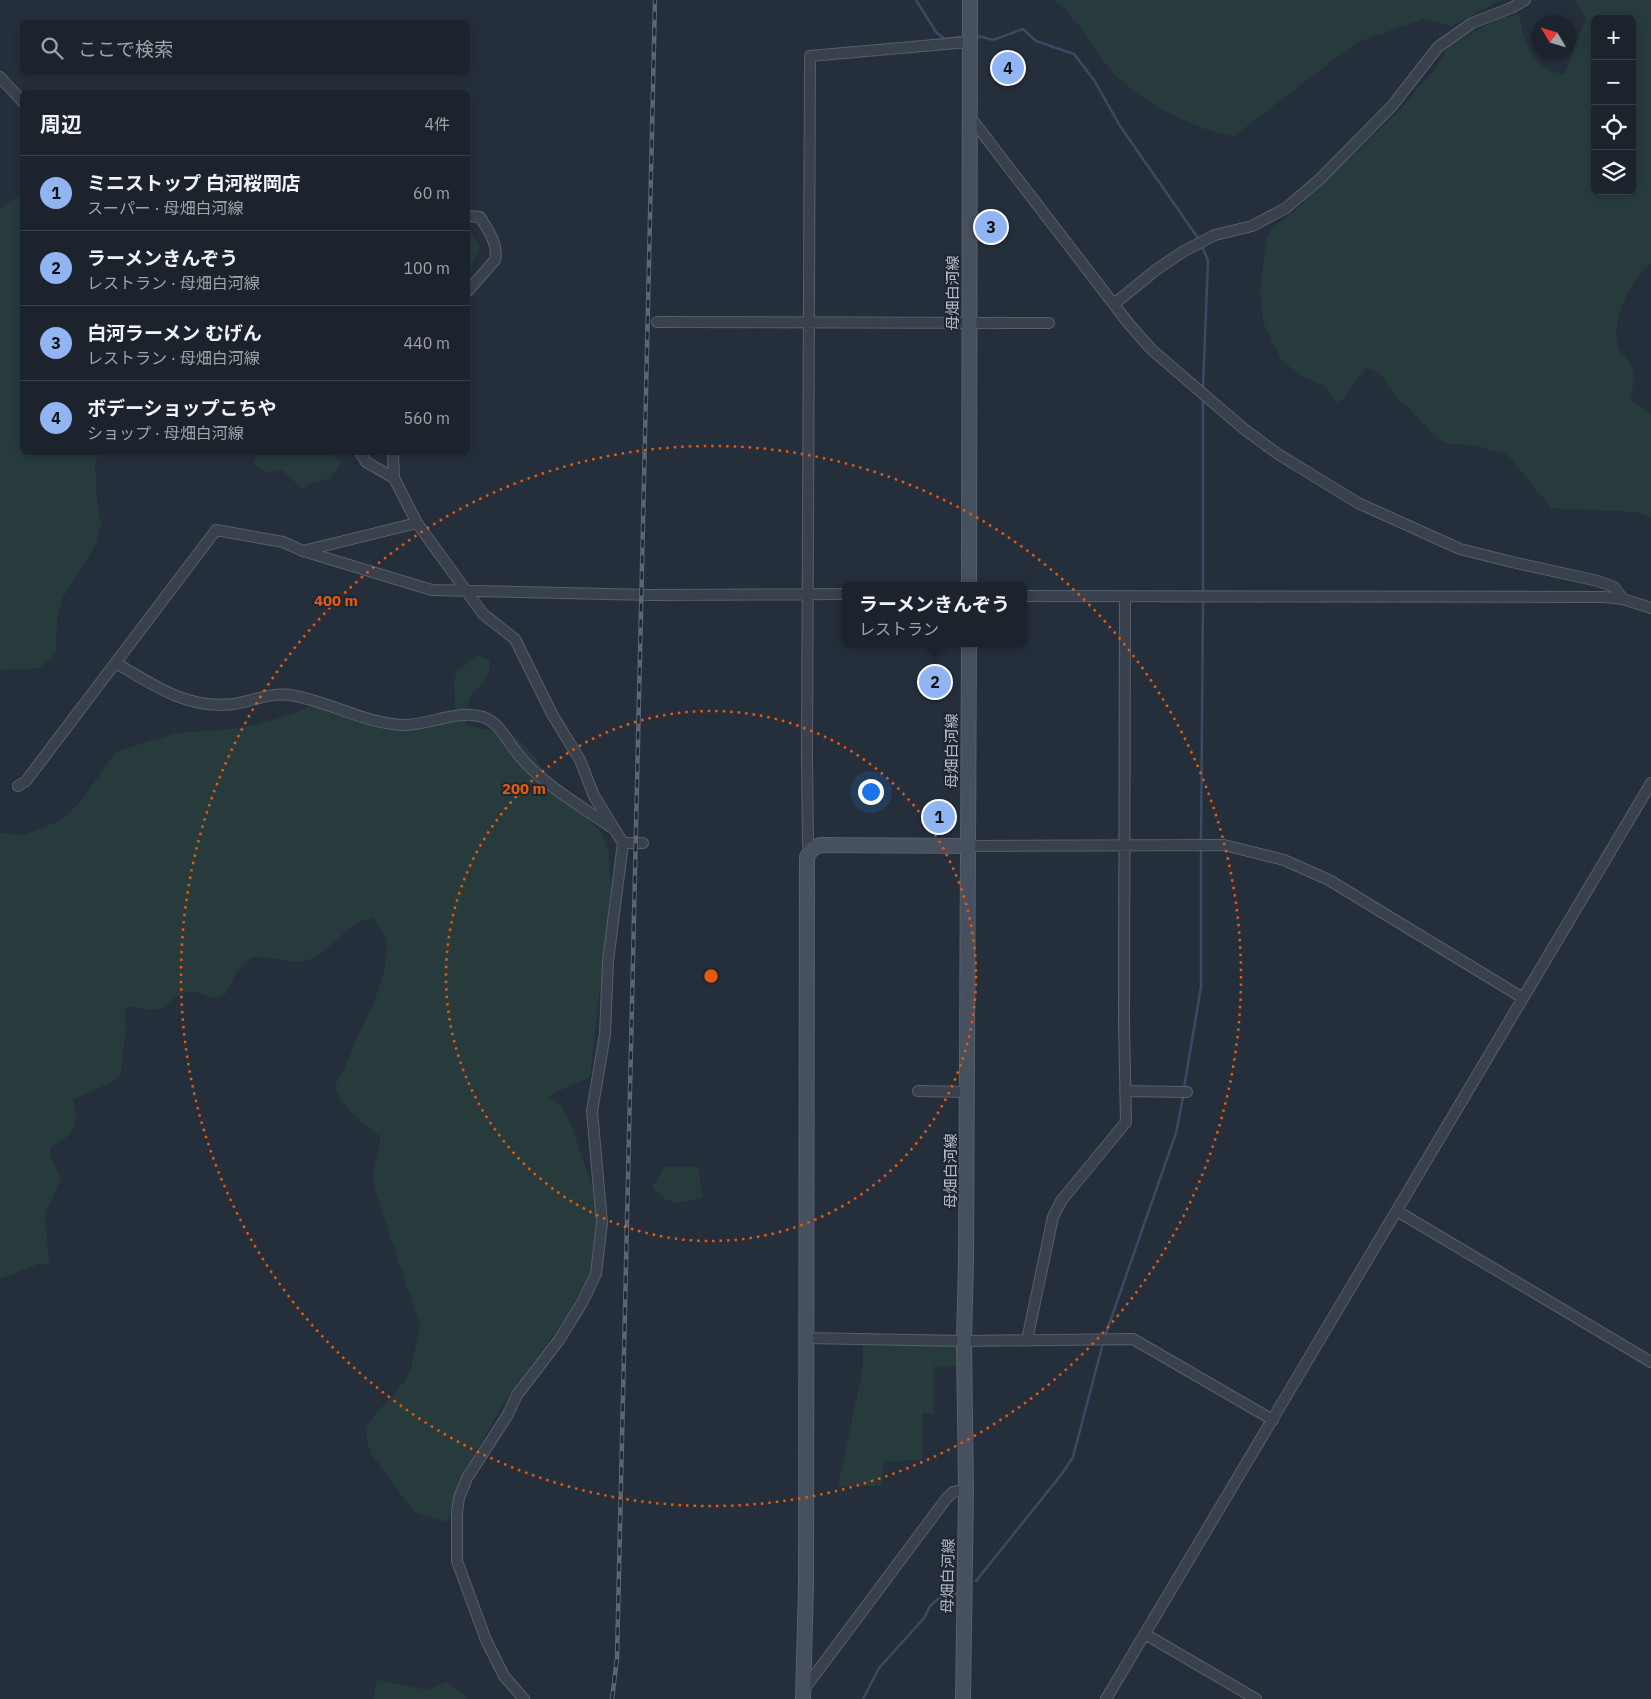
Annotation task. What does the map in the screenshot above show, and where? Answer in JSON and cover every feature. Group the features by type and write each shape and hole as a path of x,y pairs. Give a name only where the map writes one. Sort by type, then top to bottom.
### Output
{"main road":[{"name":"母畑白河線","path":"969,582 970,117 968,42 970,0"},
{"name":"母畑白河線","path":"963,1699 966,1490 964,1341 969,647"},
{"path":"804,1694 807,857 812,849 820,845 968,846"}],"street":[{"path":"1114,304 1156,270 1184,251 1215,234 1252,226 1286,208 1327,172 1392,106 1438,47 1472,23 1511,8 1524,0"},
{"path":"812,849 808,845 810,56 968,42"},
{"path":"0,77 20,99"},
{"path":"970,117 1114,304 1152,350 1244,429 1324,484 1358,503 1460,548 1512,562 1598,580 1614,587 1622,599"},
{"path":"470,216 480,217 489,232 496,255 495,260 470,289"},
{"path":"656,322 1049,324"},
{"path":"362,455 366,462 394,478"},
{"path":"393,455 394,478 417,523 483,614 515,639 552,714 580,760 594,796 623,842 608,961 605,1034 592,1111 602,1223 596,1274 582,1303 559,1340 517,1395 507,1416 467,1478 459,1498 457,1512 457,1561 486,1640 504,1676 524,1699"},
{"path":"303,551 417,523"},
{"path":"18,786 26,781 216,530 283,542 303,551 432,590 650,595 842,594"},
{"path":"1027,596 1622,599 1651,608"},
{"path":"1027,1340 1052,1218 1061,1200 1124,1126 1125,598"},
{"path":"116,663 137,678 182,699 199,704 234,704 290,695 392,724 413,724 454,716 477,715 485,717 502,730 528,766 614,830"},
{"path":"1106,1699 1651,784"},
{"path":"623,842 643,843"},
{"path":"968,846 1224,845 1284,860 1308,870 1523,998"},
{"path":"918,1091 967,1092"},
{"path":"1125,1091 1187,1092"},
{"path":"1397,1211 1651,1362"},
{"path":"805,1338 964,1341 1133,1339 1273,1420"},
{"path":"804,1694 946,1499 953,1492 966,1490"},
{"path":"1144,1634 1256,1699"}],"green space":[{"path":"1053,0 1501,0 1452,26 1424,19 1357,42 1234,136 1219,133 1185,121 1133,90 1109,68 1077,23"},
{"path":"1575,0 1651,0 1651,263 1637,278 1624,301 1616,336 1618,346 1633,372 1631,400 1651,414 1651,518 1638,512 1551,508 1507,454 1473,445 1450,444 1436,438 1396,396 1379,372 1366,368 1343,399 1337,403 1325,386 1302,376 1282,361 1263,322 1260,292 1266,242 1271,229 1298,208 1396,114 1436,68 1450,44 1500,18 1519,15 1522,30 1531,51 1531,60 1537,60 1550,71 1564,74 1570,60 1576,60 1576,44 1586,19"},
{"path":"20,195 20,455 98,455 95,465 97,502 101,525 95,546 63,597 57,618 56,653 40,668 0,670 0,209"},
{"path":"470,231 480,246 470,269"},
{"path":"259,455 332,455 342,462 330,478 314,482 302,489 282,470 266,472 253,463"},
{"path":"478,655 490,661 490,669 488,675 468,702 465,725 515,736 534,756 560,799 584,814 603,835 608,849 611,889 590,1077 548,1096 562,1107 572,1127 597,1201 595,1265 569,1313 502,1406 463,1474 447,1522 414,1512 372,1455 367,1442 366,1428 369,1422 406,1380 411,1368 420,1326 376,1193 373,1176 381,1137 347,1108 341,1101 335,1085 382,980 387,941 373,917 352,926 318,956 311,959 289,961 267,957 252,957 236,973 225,994 212,997 188,992 183,993 158,1009 126,1008 121,1073 114,1081 73,1100 76,1117 73,1129 70,1134 51,1147 49,1154 61,1179 45,1213 49,1265 38,1264 0,1279 0,833 24,835 61,820 82,800 115,752 176,733 223,730 256,725 299,712 321,698 381,716 427,726 456,722 454,684 456,672"},
{"path":"664,1167 699,1167 702,1197 680,1202 669,1201 664,1198 652,1187"},
{"path":"863,1341 958,1343 957,1366 934,1366 934,1413 922,1413 922,1460 884,1461 882,1486 838,1486 863,1368"},
{"path":"377,1680 427,1690 447,1681 468,1699 373,1699"}],"waterway":[{"path":"916,0 936,32 945,39 960,37"},
{"path":"978,36 993,40 1023,29 1036,41 1074,54 1094,80 1120,126 1198,238"},
{"path":"1202,247 1208,260 1203,387"},
{"path":"1203,401 1203,594"},
{"path":"1201,842 1203,600"},
{"path":"1184,1088 1201,987 1201,847"},
{"path":"1105,1336 1176,1133 1183,1097"},
{"path":"976,1581 1061,1475 1073,1457 1103,1343"},
{"path":"863,1699 879,1668 924,1618 930,1606 938,1599 959,1593"}],"railway":[{"path":"612,1699 617,1658 655,0"}],"place":[{"name":"ボデーショップこちや","path":"1008,68"},
{"name":"白河ラーメン むげん","path":"991,227"},
{"name":"ラーメンきんぞう","path":"935,682"},
{"name":"ミニストップ 白河桜岡店","path":"939,817"}]}
